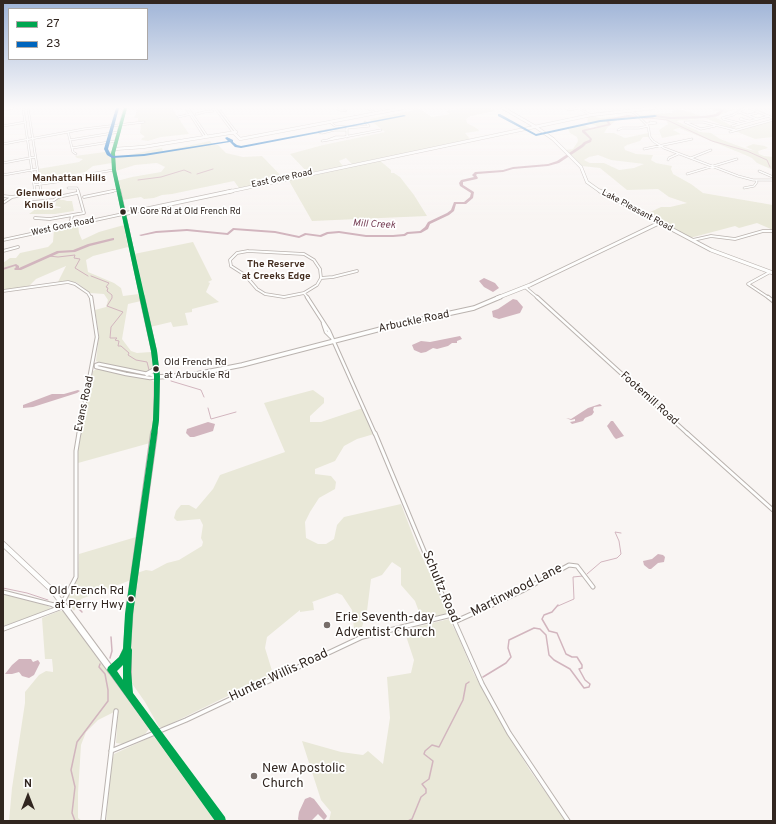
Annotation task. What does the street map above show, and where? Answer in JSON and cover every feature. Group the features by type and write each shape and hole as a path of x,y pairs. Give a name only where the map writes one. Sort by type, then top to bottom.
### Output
{"main road":[{"path":"114,149 114,170 156,369 156,420 130,601 127,649 129,694"},
{"path":"146,374 156,369"},
{"path":"127,649 124,657 111,670 221,821"}],"street":[{"path":"29,146 35,193"},
{"path":"33,146 40,193"},
{"path":"76,154 72,148 82,146"},
{"path":"114,149 134,146"},
{"name":"East Gore Road","path":"123,214 440,146"},
{"name":"Lake Pleasant Road","path":"560,146 581,166 587,182 600,192 723,255 771,273"},
{"path":"644,149 657,146"},
{"path":"660,146 738,176 756,180 773,180"},
{"path":"691,159 711,150"},
{"path":"668,160 679,154"},
{"path":"3,163 35,157"},
{"path":"687,174 737,159"},
{"path":"3,172 3,175 37,169"},
{"path":"34,185 70,180 90,174 114,170"},
{"path":"759,170 773,177"},
{"path":"744,188 754,186 757,182 756,180"},
{"path":"35,218 50,219 84,213 76,188 68,188"},
{"path":"84,197 118,190"},
{"path":"3,196 12,197 35,193 55,193 58,197"},
{"path":"33,207 33,202 54,200 58,197 78,193"},
{"path":"3,203 12,197"},
{"name":"West Gore Road","path":"3,240 123,214"},
{"path":"70,226 72,216"},
{"name":"Arbuckle Road","path":"94,365 96,367 126,374 150,378 191,375 226,369 396,325 474,308 525,287 591,254 659,223"},
{"path":"693,240 711,236 735,239 763,231 773,231"},
{"path":"3,251 18,246"},
{"path":"248,251 304,254 314,260 320,269 321,278 317,285 304,293 284,297 265,294 257,289 245,275 231,266 230,260 237,253 248,251"},
{"path":"321,278 357,271"},
{"path":"771,273 749,285 773,301"},
{"name":"Evans Road","path":"3,291 66,282 75,284 88,292 92,300 97,330 94,365 76,451 77,569 74,582 63,604"},
{"name":"Footemill Road","path":"525,287 773,510"},
{"name":"Schultz Road","path":"304,293 323,322 326,332 331,337 372,426 454,622 485,690 510,733 568,821"},
{"name":"Arbuckle Road","path":"94,365 99,364 153,375 156,377"},
{"path":"3,544 31,568 63,604 111,670"},
{"name":"Martinwood Lane","path":"454,622 522,591 569,565 578,566 593,587"},
{"path":"3,592 54,605 63,604"},
{"path":"3,629 51,612 63,604"},
{"name":"Hunter Willis Road","path":"111,750 186,720 362,637 452,615"},
{"path":"103,821 116,711"}],"shaded area":[{"path":"184,146 219,146 226,153 243,157 262,156 284,179 239,188 234,181 162,195 154,198 144,199 141,197 122,200 117,181 161,172 165,167 157,163 135,165 116,171 114,158 162,148 163,151"},
{"path":"318,146 439,146 352,164 346,158 339,161 343,166 308,173 290,154"},
{"path":"575,146 625,146 625,150 636,154 653,155 651,160 656,163 672,166 671,169 673,174 703,193 773,205 773,230 757,223 739,228 735,226 690,238 644,215 661,207 670,207 687,203 669,197 658,189 627,190 600,168 582,166 565,150 573,149","holes":["598,155 611,160 644,164 634,168 619,170 604,163 590,163 584,160"]},
{"path":"724,146 740,146 755,151 746,147 766,146 768,148 758,151 759,154 764,156 773,157 773,170 757,163 752,158"},
{"path":"112,151 112,163 93,166 85,172 39,178 38,169 79,162 83,159 75,156"},
{"path":"378,159 391,170 391,173 394,173 400,177 414,195 427,216 312,221 288,179"},
{"path":"59,197 61,197 60,200 72,201 74,211 55,214 29,214 37,208 60,208 61,207 55,206"},
{"path":"78,225 82,240 99,232 124,225 128,247 93,256 86,260 88,272 114,283 121,288 123,296 139,294 141,301 128,304 122,339 131,351 137,353 151,352 153,370 145,373 102,364 96,361 99,335 95,310 106,307 108,300 104,294 90,293 76,282 58,282 66,266 36,279 29,286 3,291 3,263 10,258 16,258 20,253 48,247 53,242 54,229"},
{"path":"193,242 212,280 208,282 210,283 206,292 219,302 192,309 192,312 185,313 188,325 173,327 171,322 150,327 134,254"},
{"path":"484,278 495,283 499,288 493,292 484,287 479,281"},
{"path":"513,299 517,300 523,307 520,313 499,319 493,317 492,311 498,309"},
{"path":"460,336 462,339 457,341 457,343 452,343 448,346 437,349 433,348 421,353 414,350 412,345 421,341 430,342"},
{"path":"97,369 152,380 155,383 155,409 150,443 78,463 78,442 88,392 93,371"},
{"path":"78,390 80,391 77,393 33,407 23,408 23,405 52,394 64,394"},
{"path":"313,390 324,398 324,403 310,416 310,422 321,422 363,408 374,434 357,439 344,446 335,461 315,469 315,474 331,476 336,482 335,489 319,498 310,512 305,522 306,538 318,544 326,544 334,539 337,525 344,517 401,504 417,546 447,610 446,613 442,616 422,620 415,601 401,585 401,568 392,562 382,575 371,579 367,611 362,627 354,629 352,610 342,595 337,593 312,602 314,610 300,612 300,610 267,637 265,648 273,674 164,727 159,727 145,702 131,682 129,670 131,654 131,623 137,573 146,570 152,571 167,563 179,560 202,546 203,542 201,538 203,525 200,519 177,521 174,518 176,511 181,505 189,505 196,509 213,489 220,475 285,452 264,403"},
{"path":"600,404 602,406 594,407 594,412 592,415 585,418 583,421 572,424 570,422 575,421 575,419 571,420 566,418 571,419 588,408"},
{"path":"611,421 613,421 624,436 616,439 614,437 607,426"},
{"path":"208,422 215,424 213,431 194,437 190,437 186,433 187,429"},
{"path":"136,537 131,580 81,599 74,611 67,600 78,576 79,554"},
{"path":"658,554 665,557 664,562 658,563 651,569 644,565 643,561 652,559"},
{"path":"3,594 51,608 48,611 3,626"},
{"path":"59,611 63,611 149,729 145,734 123,744 116,743 118,710 98,720 86,732 81,745 78,793 78,818 82,821 9,821 12,788 25,703 25,692 39,675 46,671 53,672 52,659 45,659 42,618"},
{"path":"449,619 474,674 505,729 529,769 566,821 329,821 331,812 321,800 302,741 341,752 363,755 368,751 383,764 390,718 387,677 411,673 414,660 404,630"},
{"path":"19,659 31,659 33,662 38,660 40,663 34,675 29,678 22,676 19,672 5,674"},
{"path":"153,736 157,739 217,821 106,821 111,766 114,754"},
{"path":"310,797 314,799 327,816 324,820 318,814 311,821 299,821 299,812 305,799"}],"waterway":[{"name":"Mill Creek","path":"141,235 156,232 187,230 228,234 233,229 275,232 299,237 305,234 321,236 327,233 339,232 366,236 393,236 421,232 427,228 429,223 453,210 455,203 465,203 472,197 473,193 461,185 461,183 462,181 476,178 474,175 476,173 548,165 558,162 581,146"},
{"path":"731,146 747,151 767,160 770,167"},
{"path":"197,174 213,169"},
{"path":"138,180 161,177 184,170 191,173"},
{"name":"Mill Creek","path":"3,269 16,265 18,267 16,269 20,269 58,252 74,251 89,245 113,239"},
{"path":"49,256 58,257 75,255 74,258 80,259 75,268 88,276"},
{"path":"91,276 109,283 106,287 108,288 107,291 112,295 112,298 107,306 123,312 111,327 110,338 117,338 115,340 119,341 118,346 121,346 129,353 128,355 136,360 147,362 149,370"},
{"path":"171,381 201,390 204,397"},
{"path":"208,408 211,419 236,412"},
{"name":"Mill Creek","path":"587,574 601,562 617,558 621,554 619,541 615,532 621,533"},
{"name":"Mill Creek","path":"558,606 574,599 573,577 583,576"},
{"name":"Mill Creek","path":"3,588 27,593 48,600"},
{"name":"Mill Creek","path":"72,600 76,606"},
{"name":"Mill Creek","path":"483,677 506,663 511,657 508,648 509,640 534,628 540,629 546,635 549,655 554,660 570,669 584,688 589,687 590,684 585,680 579,669 582,668 582,665 577,657 572,657 566,654 557,633 549,631 542,619 544,615 552,612 558,605"},
{"name":"Mill Creek","path":"76,606 82,612"},
{"name":"Mill Creek","path":"110,658 112,651 111,637"},
{"name":"Mill Creek","path":"75,821 72,813 75,787 71,770 77,742 108,701 108,690 105,674 99,667 100,664"},
{"name":"Mill Creek","path":"408,821 412,819 421,797 426,793 426,789 422,784 429,779 433,761 424,754 425,751 432,745 439,747 463,700 466,684 469,682"}],"transit line":[{"name":"23","path":"107,146 108,154 112,157 144,155 198,146"},
{"name":"27","path":"115,146 113,153 114,170 154,351 157,376 157,396 156,420 129,614 127,649 122,660 111,670 221,821"},
{"name":"23","path":"238,146 244,146"},
{"name":"27","path":"128,650 127,672 129,694"}],"place":[{"name":"W Gore Rd at Old French Rd","path":"123,212"},
{"name":"Old French Rd at Arbuckle Rd","path":"156,369"},
{"name":"Old French Rd at Perry Hwy","path":"131,599"},
{"name":"Erie Seventh-day Adventist Church","path":"327,625"},
{"name":"New Apostolic Church","path":"254,776"}],"district":[{"name":"Manhattan Hills","path":"69,179"},
{"name":"Glenwood Knolls","path":"39,200"},
{"name":"The Reserve at Creeks Edge","path":"276,270"}]}
